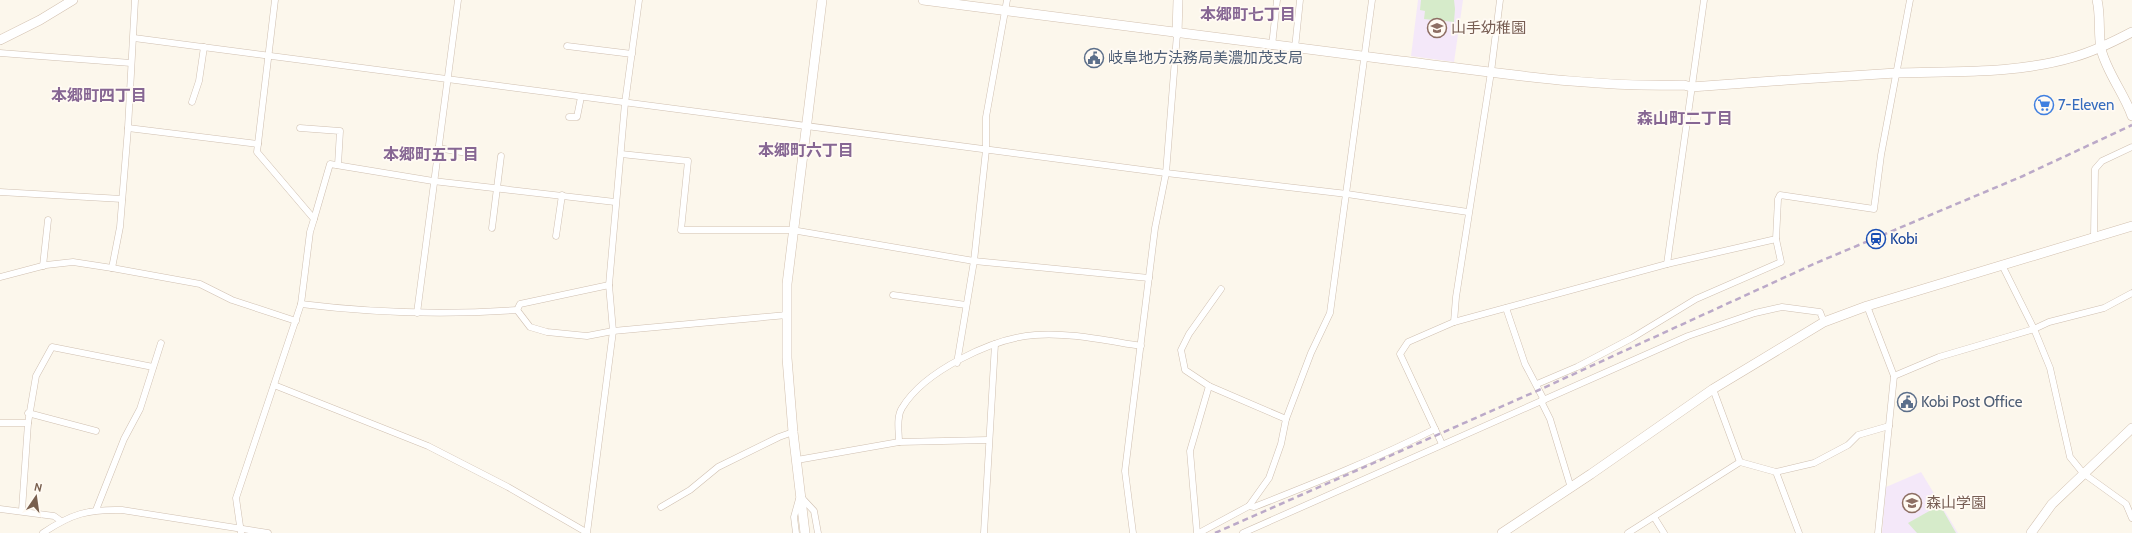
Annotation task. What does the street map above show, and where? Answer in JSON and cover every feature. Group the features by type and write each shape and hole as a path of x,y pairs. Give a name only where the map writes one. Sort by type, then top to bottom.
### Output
{"street":[{"path":"0,40 40,20 73,0"},
{"path":"112,268 120,227 134,38 135,0"},
{"path":"275,0 257,152 262,160 314,219"},
{"path":"417,313 433,181 458,0"},
{"path":"274,386 428,446 508,487 587,532 614,331 608,285 625,103 639,0"},
{"path":"805,533 793,432 787,358 787,284 792,230 822,0"},
{"path":"923,0 1272,46 1602,85 1691,87 1898,73 1943,73 2039,65 2074,57 2101,48 2132,32"},
{"path":"957,363 974,260 986,150 986,117 1007,0"},
{"path":"1133,533 1125,471 1155,228 1166,173 1177,34 1178,0"},
{"path":"1272,46 1277,0"},
{"path":"1295,48 1300,0"},
{"path":"1209,386 1190,452 1198,533 1249,506 1269,478 1281,444 1286,419 1310,353 1330,313 1372,0"},
{"path":"1454,322 1468,212 1491,72 1500,0"},
{"path":"1667,264 1704,0"},
{"path":"1537,384 1577,367 1632,338 1696,299 1781,262 1776,239 1778,199 1780,195 1874,209 1881,155 1898,73 1910,0"},
{"path":"2097,0 2101,24 2101,48 2110,73 2132,116"},
{"path":"134,38 447,78 625,103 806,125 986,150 1347,194 1468,212"},
{"path":"567,46 632,54"},
{"path":"192,102 199,81 204,47"},
{"path":"0,53 131,63"},
{"path":"569,117 577,117 581,97"},
{"path":"128,128 258,144"},
{"path":"300,128 340,131 338,165"},
{"path":"2094,237 2095,169 2102,161 2132,147"},
{"path":"438,148 467,152"},
{"path":"621,154 688,161 681,230 792,230 974,260 1149,278"},
{"path":"492,228 501,156"},
{"path":"241,530 236,498 301,304 310,232 330,164 433,181 615,202"},
{"path":"0,192 122,199"},
{"path":"556,236 562,195"},
{"path":"44,266 48,220"},
{"path":"1502,533 1571,488 1713,388 1824,322 1867,306 2132,226"},
{"path":"1442,444 1400,354 1408,342 1454,322 1667,264 1776,239"},
{"path":"0,277 44,266 73,262 200,284 232,300 296,321"},
{"path":"2002,264 2034,329 2050,368 2070,457 2083,473 2126,504 2132,518"},
{"path":"517,310 520,304 608,285"},
{"path":"1221,289 1189,334 1181,350 1185,370 1209,386 1286,419"},
{"path":"1894,376 1939,357 2034,329 2049,322 2104,308 2132,293"},
{"path":"894,295 966,305"},
{"path":"301,304 357,311 417,313 446,311 465,314 517,310"},
{"path":"1867,306 1894,376 1878,533"},
{"path":"1243,533 1688,336 1755,313 1782,307 1820,312 1824,322"},
{"path":"1506,308 1525,364 1537,384 1550,419 1571,488"},
{"path":"517,310 530,327 547,332 587,336 614,331 787,315"},
{"path":"899,442 899,419 901,409 921,386 938,373 995,344 1027,336 1053,335 1141,346"},
{"path":"96,510 124,439 140,409 161,343"},
{"path":"984,533 988,440 995,344"},
{"path":"22,510 28,413 36,376 52,347 153,367"},
{"path":"1713,388 1740,462"},
{"path":"28,413 96,431"},
{"path":"0,422 28,422"},
{"path":"1628,533 1740,462 1776,472 1814,463 1848,445 1858,435 1888,426"},
{"path":"2031,533 2052,504 2132,428"},
{"path":"1249,506 1254,507 1410,442 1435,429"},
{"path":"661,507 690,490 718,466 779,436 793,432"},
{"path":"797,460 899,442 988,440"},
{"path":"1776,472 1799,533"},
{"path":"796,533 794,517 800,496"},
{"path":"800,496 814,511 818,533"},
{"path":"0,508 22,510 54,516 61,521"},
{"path":"43,533 61,521 77,514 96,510 122,510 241,530 268,533"},
{"path":"1654,517 1664,533"}],"shaded area":[{"name":"山手幼稚園","path":"1418,0 1463,0 1454,62 1411,56"},
{"name":"森山学園","path":"1921,472 1958,533 1882,533 1886,487"}],"green space":[{"path":"1421,0 1454,0 1454,22 1424,19 1425,11 1420,10"},
{"path":"1940,505 1956,533 1917,533 1908,523"}],"railway":[{"path":"1215,533 1539,390 1816,263 2023,176 2132,125"}],"place":[{"name":"山手幼稚園","path":"1437,28"},
{"name":"岐阜地方法務局美濃加茂支局","path":"1094,58"},
{"name":"7-Eleven","path":"2044,105"},
{"name":"Kobi","path":"1876,239"},
{"name":"Kobi Post Office","path":"1907,402"},
{"name":"森山学園","path":"1912,503"}],"district":[{"name":"本郷町七丁目","path":"1248,14"},
{"name":"本郷町四丁目","path":"99,95"},
{"name":"森山町二丁目","path":"1685,118"},
{"name":"本郷町六丁目","path":"806,150"},
{"name":"本郷町五丁目","path":"431,154"}]}
